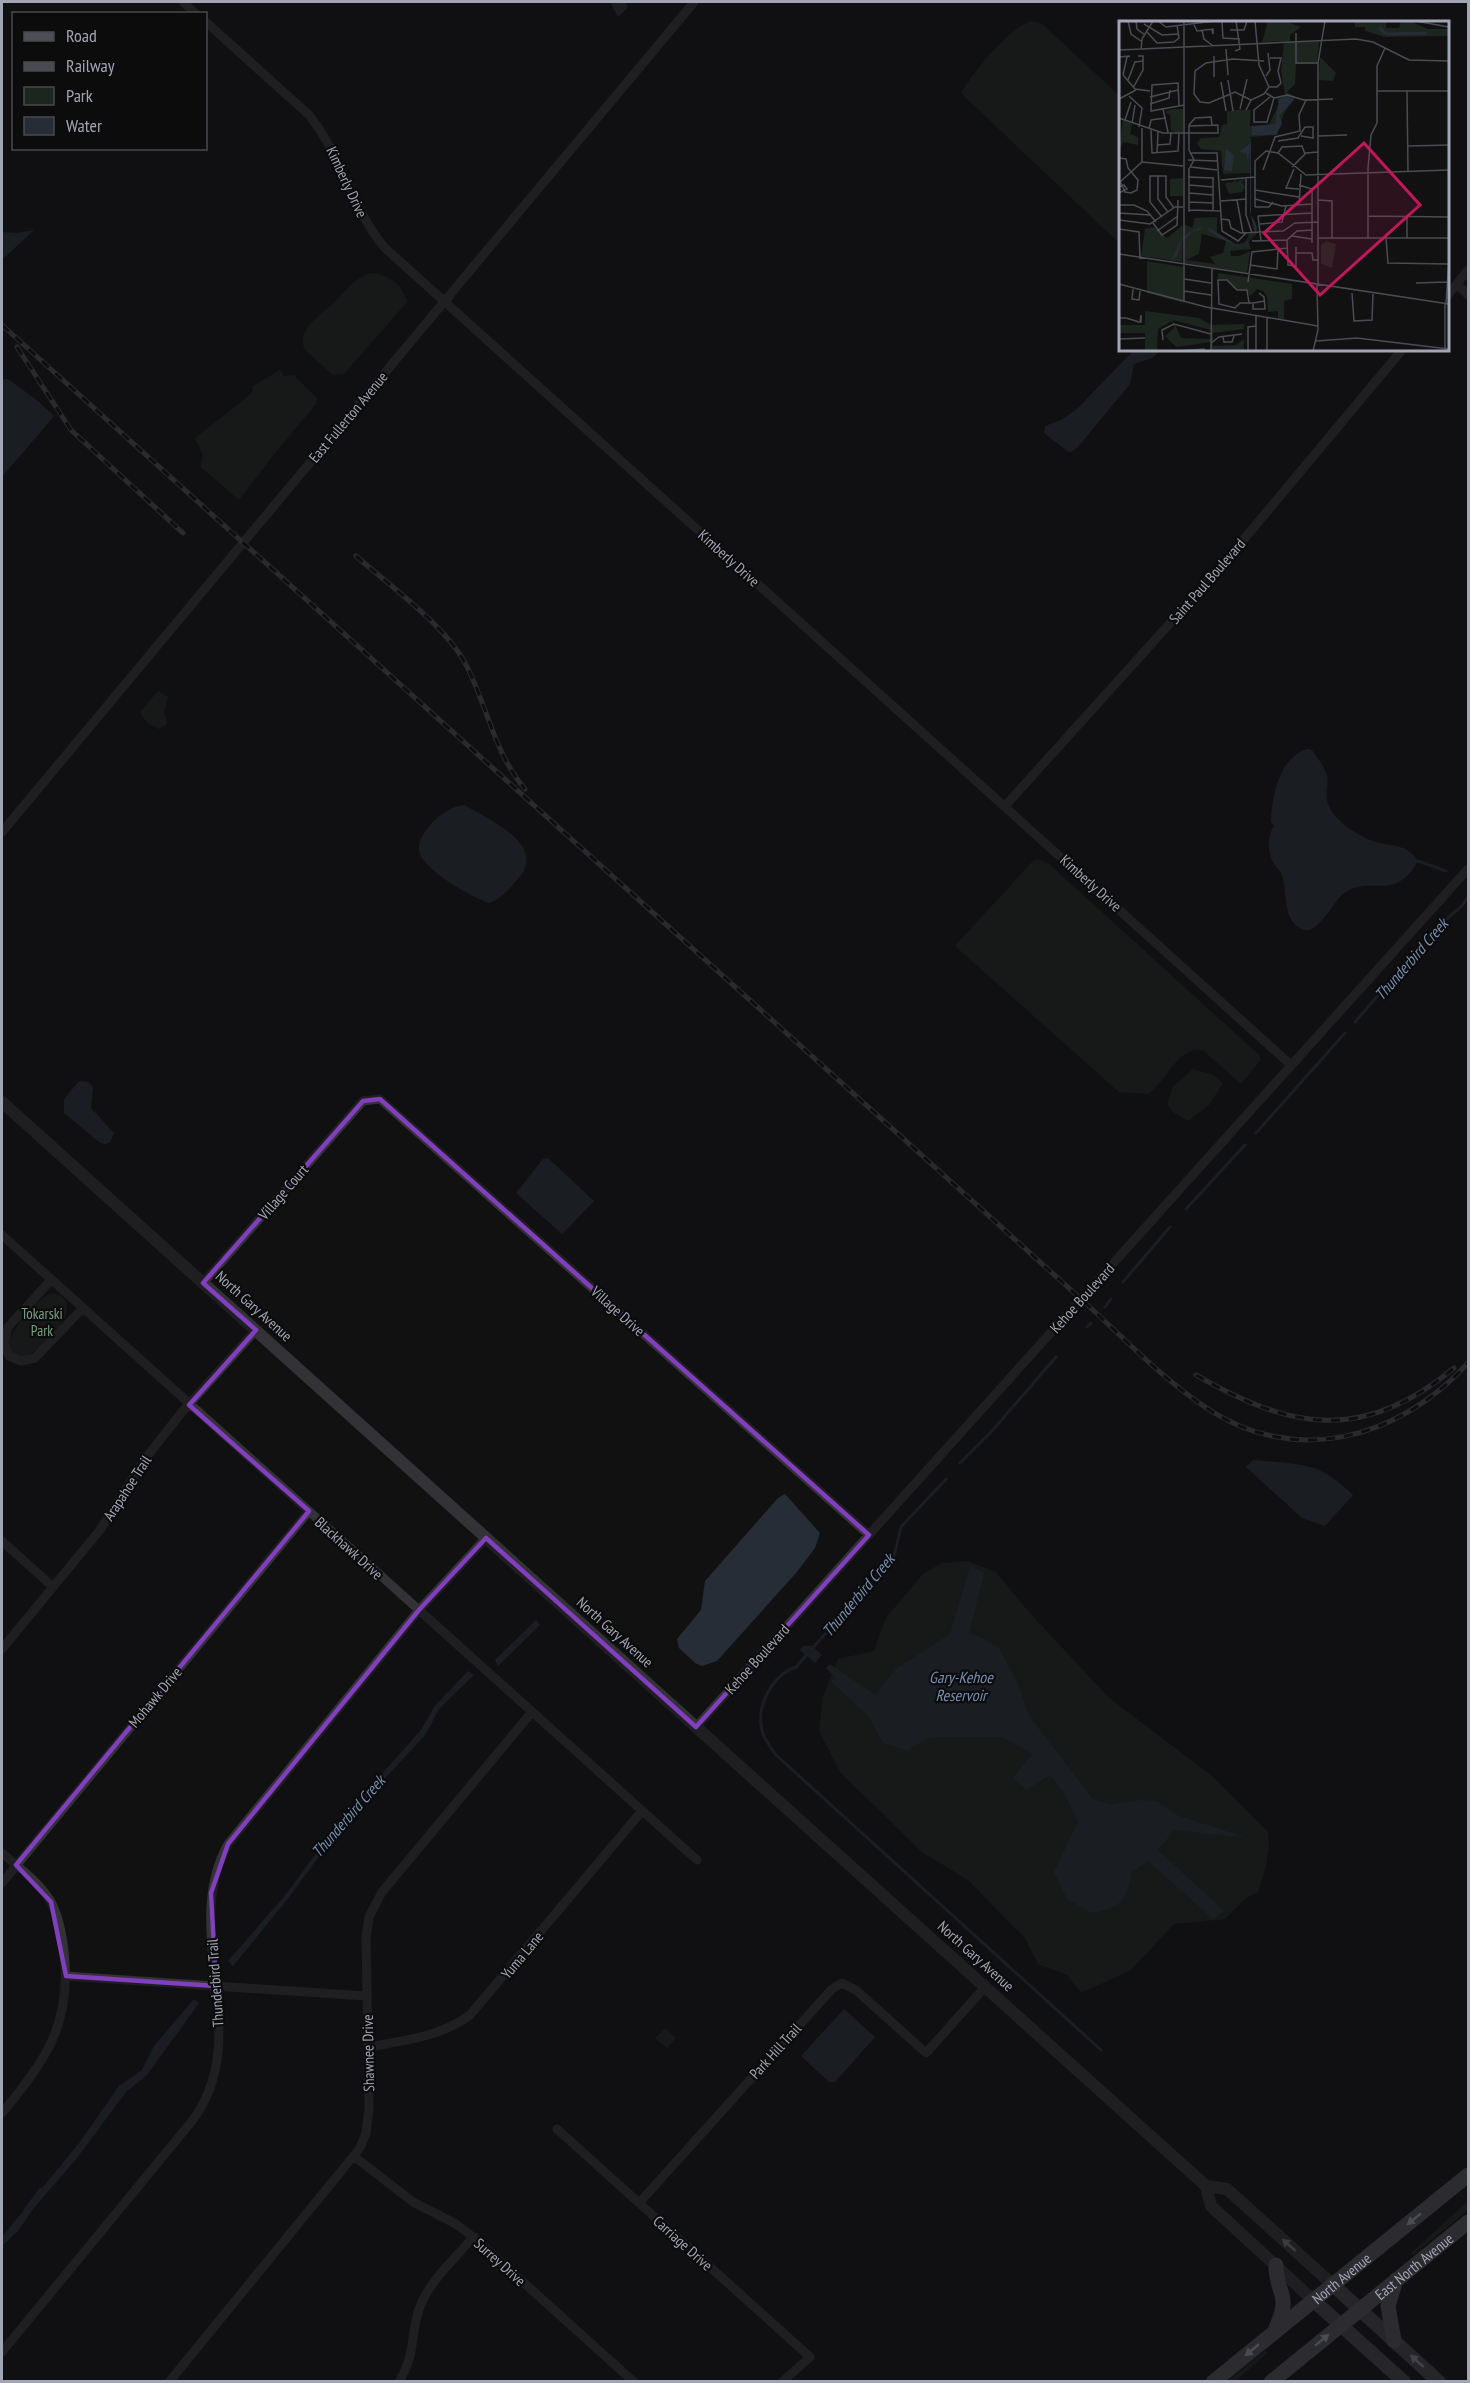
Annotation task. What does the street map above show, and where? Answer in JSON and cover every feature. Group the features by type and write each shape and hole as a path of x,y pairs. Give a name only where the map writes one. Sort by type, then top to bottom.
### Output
{"main road":[{"name":"North Avenue","path":"1213,2382 1468,2175"},
{"name":"East North Avenue","path":"1360,2309 1468,2222"},
{"path":"1275,2330 1284,2299 1276,2276 1276,2265"},
{"path":"1394,2341 1388,2306 1396,2280"},
{"name":"North Gary Avenue","path":"1332,2284 1439,2382"},
{"path":"1313,2300 1404,2382"},
{"path":"1271,2382 1360,2309"}],"street":[{"name":"East Fullerton Avenue","path":"2,832 694,2"},
{"name":"Kimberly Drive","path":"207,23 309,115 328,142 367,226 384,247 1291,1065"},
{"path":"1449,294 1468,270"},
{"path":"1457,284 1468,295"},
{"name":"Saint Paul Boulevard","path":"1005,806 1219,569 1401,351"},
{"name":"Kehoe Boulevard","path":"696,1727 1468,869"},
{"name":"Village Drive","path":"363,1101 380,1099 869,1535"},
{"name":"Village Court","path":"203,1283 363,1101"},
{"name":"North Gary Avenue","path":"2,1102 1206,2186 1227,2189 1332,2284"},
{"name":"Blackhawk Drive","path":"2,1235 697,1860"},
{"path":"51,1280 8,1327 4,1344 9,1356 21,1361 36,1358 83,1308"},
{"name":"Arapahoe Trail","path":"2,1649 100,1530 145,1459 189,1405 256,1330"},
{"name":"Mohawk Drive","path":"2,1883 309,1511"},
{"name":"Thunderbird Trail","path":"2,2352 202,2108 212,2088 219,2057 210,1909 214,1880 224,1852 237,1831 419,1610 486,1538"},
{"path":"2,1541 53,1587"},
{"name":"Shawnee Drive","path":"169,2382 355,2157 368,2125 369,2047 366,1937 369,1917 375,1903 532,1712"},
{"name":"Yuma Lane","path":"369,2047 432,2035 452,2028 470,2015 642,1811"},
{"path":"2,1854 42,1889 51,1902 62,1940 66,1976 58,2025 51,2044 36,2071 2,2113"},
{"path":"66,1976 366,1996"},
{"name":"Park Hill Trail","path":"639,2203 825,1995 837,1986 842,1983 856,1990 926,2053 985,1987"},
{"name":"Carriage Drive","path":"557,2129 810,2357 782,2382"},
{"name":"Surrey Drive","path":"355,2157 413,2202 456,2224 473,2237 634,2382"},
{"name":"North Gary Avenue","path":"1206,2186 1211,2206 1313,2300"},
{"path":"399,2382 413,2352 417,2319 423,2299 439,2276 473,2237"}],"highlighted area":[{"path":"380,1099 869,1535 696,1727 486,1538 419,1610 228,1844 211,1893 216,1986 66,1976 51,1902 16,1865 309,1511 189,1405 256,1330 203,1283 363,1101"}],"green space":[{"path":"1031,21 1042,24 1119,95 1119,243 961,93 983,62 1021,26"},
{"path":"370,273 394,281 405,295 407,302 344,374 333,375 306,351 303,337 316,318 354,282"},
{"path":"280,370 284,376 294,375 317,398 316,404 239,500 201,467 203,455 195,438 246,398 252,392 253,386"},
{"path":"158,691 168,697 164,712 167,724 159,729 147,723 140,712"},
{"path":"1038,859 1049,864 1259,1055 1261,1059 1241,1084 1204,1051 1195,1050 1180,1058 1149,1094 1119,1092 955,946 1032,862"},
{"path":"1193,1069 1213,1075 1223,1083 1209,1105 1188,1121 1174,1113 1167,1104 1173,1087"},
{"name":"Tokarski Park","path":"53,1293 64,1298 67,1307 65,1317 59,1327 41,1347 31,1354 24,1357 12,1353 8,1345 20,1323 40,1300"},
{"path":"967,1561 996,1572 1027,1610 1108,1697 1212,1776 1268,1832 1266,1866 1258,1892 1246,1898 1225,1919 1174,1924 1131,1970 1081,1993 1067,1975 1038,1964 1025,1938 968,1880 922,1852 840,1772 819,1731 823,1696 838,1659 874,1651 886,1618 923,1574 942,1563"},
{"path":"665,2028 676,2038 667,2048 655,2038"},
{"path":"1468,2201 1468,2210 1413,2255 1411,2253"},
{"path":"1265,2351 1267,2353 1236,2381 1228,2381"}],"water":[{"path":"610,2 625,2 628,7 618,17"},
{"path":"34,230 2,260 2,232 17,233"},
{"path":"1133,351 1160,351 1152,358 1134,364 1130,384 1077,448 1071,452 1044,433 1045,426 1061,420 1077,409"},
{"path":"3,379 8,379 54,416 2,477"},
{"path":"1307,749 1312,750 1325,770 1329,806 1340,821 1368,839 1409,851 1418,861 1401,881 1392,885 1357,887 1347,891 1337,900 1322,921 1311,929 1305,930 1297,927 1289,914 1284,881 1272,859 1269,844 1274,826 1271,822 1275,790 1279,779 1290,761"},
{"path":"465,805 512,835 521,844 526,855 525,866 518,879 502,896 489,903 460,889 438,874 422,858 419,851 421,839 433,822 448,810"},
{"path":"79,1081 88,1082 93,1087 91,1108 114,1133 110,1142 105,1144 99,1142 64,1113 64,1099"},
{"path":"548,1158 594,1201 562,1234 516,1193 543,1159"},
{"path":"1253,1460 1307,1466 1329,1475 1353,1495 1325,1526 1302,1518 1246,1467"},
{"path":"785,1494 820,1533 815,1548 796,1573 717,1661 702,1666 695,1663 679,1648 677,1639 701,1610 705,1581 778,1498"},
{"name":"Gary-Kehoe Reservoir","path":"970,1566 984,1573 969,1634 979,1636 999,1648 1017,1682 1029,1716 1093,1799 1110,1805 1140,1800 1156,1801 1179,1816 1248,1838 1174,1830 1158,1850 1224,1911 1213,1919 1148,1861 1131,1873 1124,1897 1116,1906 1092,1913 1067,1899 1054,1872 1078,1822 1063,1791 1050,1775 1026,1790 1013,1778 1032,1754 1002,1737 931,1737 907,1750 883,1743 868,1715 831,1682 835,1677 826,1668 830,1664 875,1695 896,1669 950,1634"},
{"path":"536,1620 540,1625 498,1666 495,1660"},
{"path":"803,1646 812,1646 822,1655 815,1663 800,1650"},
{"path":"468,1671 474,1675 439,1709 426,1734 343,1824 290,1896 233,1966 228,1961 287,1893 338,1823 421,1730 434,1707"},
{"path":"194,1999 199,2003 147,2075 126,2092 77,2158 33,2209 18,2231 2,2246 2,2237 80,2142 119,2086 142,2070 154,2046"},
{"path":"844,2009 875,2037 835,2082 829,2082 801,2056"}],"waterway":[{"path":"1418,861 1446,871"},
{"name":"Thunderbird Creek","path":"1355,1022 1422,948 1432,931 1462,906 1468,897"},
{"name":"Thunderbird Creek","path":"1256,1133 1345,1033"},
{"name":"Thunderbird Creek","path":"1186,1209 1245,1145"},
{"name":"Thunderbird Creek","path":"1123,1282 1170,1227"},
{"name":"Thunderbird Creek","path":"1105,1307 1111,1299"},
{"name":"Thunderbird Creek","path":"1087,1327 1091,1323"},
{"name":"Thunderbird Creek","path":"960,1463 992,1431 1056,1357"},
{"path":"946,1479 901,1527 894,1556 796,1667 787,1671 773,1684 761,1711 763,1734 776,1755 1101,2050"},
{"name":"Thunderbird Creek","path":"25,2210 41,2189"}],"railway":[{"path":"2,325 1188,1395 1239,1426 1274,1437 1310,1440 1344,1436 1378,1426 1410,1411 1441,1389 1468,1363"},
{"path":"17,347 71,430 183,533"},
{"path":"356,556 415,606 455,647 472,677 505,759 525,789"},
{"path":"1196,1375 1231,1394 1264,1408 1296,1417 1327,1420 1358,1418 1389,1408 1421,1392 1454,1368"}]}
